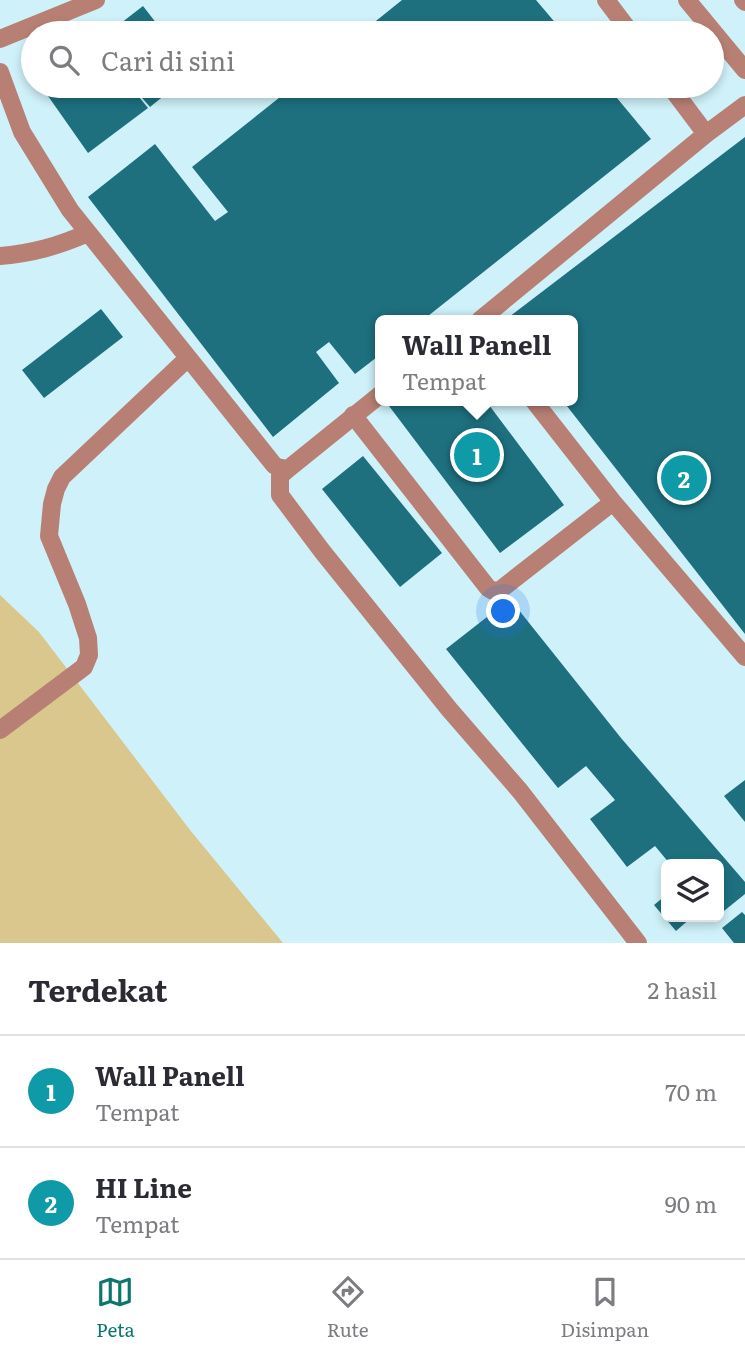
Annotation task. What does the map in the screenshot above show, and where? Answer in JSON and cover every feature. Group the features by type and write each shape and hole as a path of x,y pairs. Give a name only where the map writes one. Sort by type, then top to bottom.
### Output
{"lane":[{"path":"44,21 96,0"},
{"path":"607,0 622,21"},
{"path":"687,0 704,21"},
{"path":"0,39 21,30"},
{"path":"724,45 745,70"},
{"path":"0,72 22,132 70,210 273,464 288,469"},
{"path":"679,98 706,134"},
{"path":"486,315 745,105"},
{"path":"0,256 60,245 89,233"},
{"path":"0,730 84,667 89,655 89,638 50,536 52,505 62,477 188,358"},
{"path":"375,398 280,476 280,495 449,709 520,791 638,943"},
{"path":"538,406 613,502 745,657"},
{"path":"353,415 493,591 500,590 613,502"}],"shaded area":[{"path":"0,595 39,632 190,830 283,943 0,943"}],"building":[{"path":"402,0 536,0 554,21 376,21"},
{"path":"143,6 155,21 124,21"},
{"path":"49,98 140,98 148,108 88,153"},
{"path":"142,98 161,98 150,107"},
{"path":"279,98 617,98 651,139 429,315 375,315 375,359 355,374 329,342 316,352 339,383 273,437 88,197 155,144 215,221 228,212 192,167"},
{"path":"745,137 745,634 567,406 578,406 578,315 512,315"},
{"path":"101,309 123,337 44,398 22,370"},
{"path":"389,406 490,406 564,505 500,553"},
{"path":"363,456 442,553 400,587 322,489"},
{"path":"510,599 621,738 745,882 745,894 724,911 724,859 666,859 655,846 627,867 590,819 615,800 586,766 558,788 446,649"},
{"path":"745,780 745,822 724,796"},
{"path":"661,899 661,913 654,905"},
{"path":"742,912 745,915 745,943 734,943 722,928"},
{"path":"668,922 686,922 676,931"}],"place":[{"name":"Wall Panell","path":"477,455"},
{"name":"HI Line","path":"684,478"}]}
